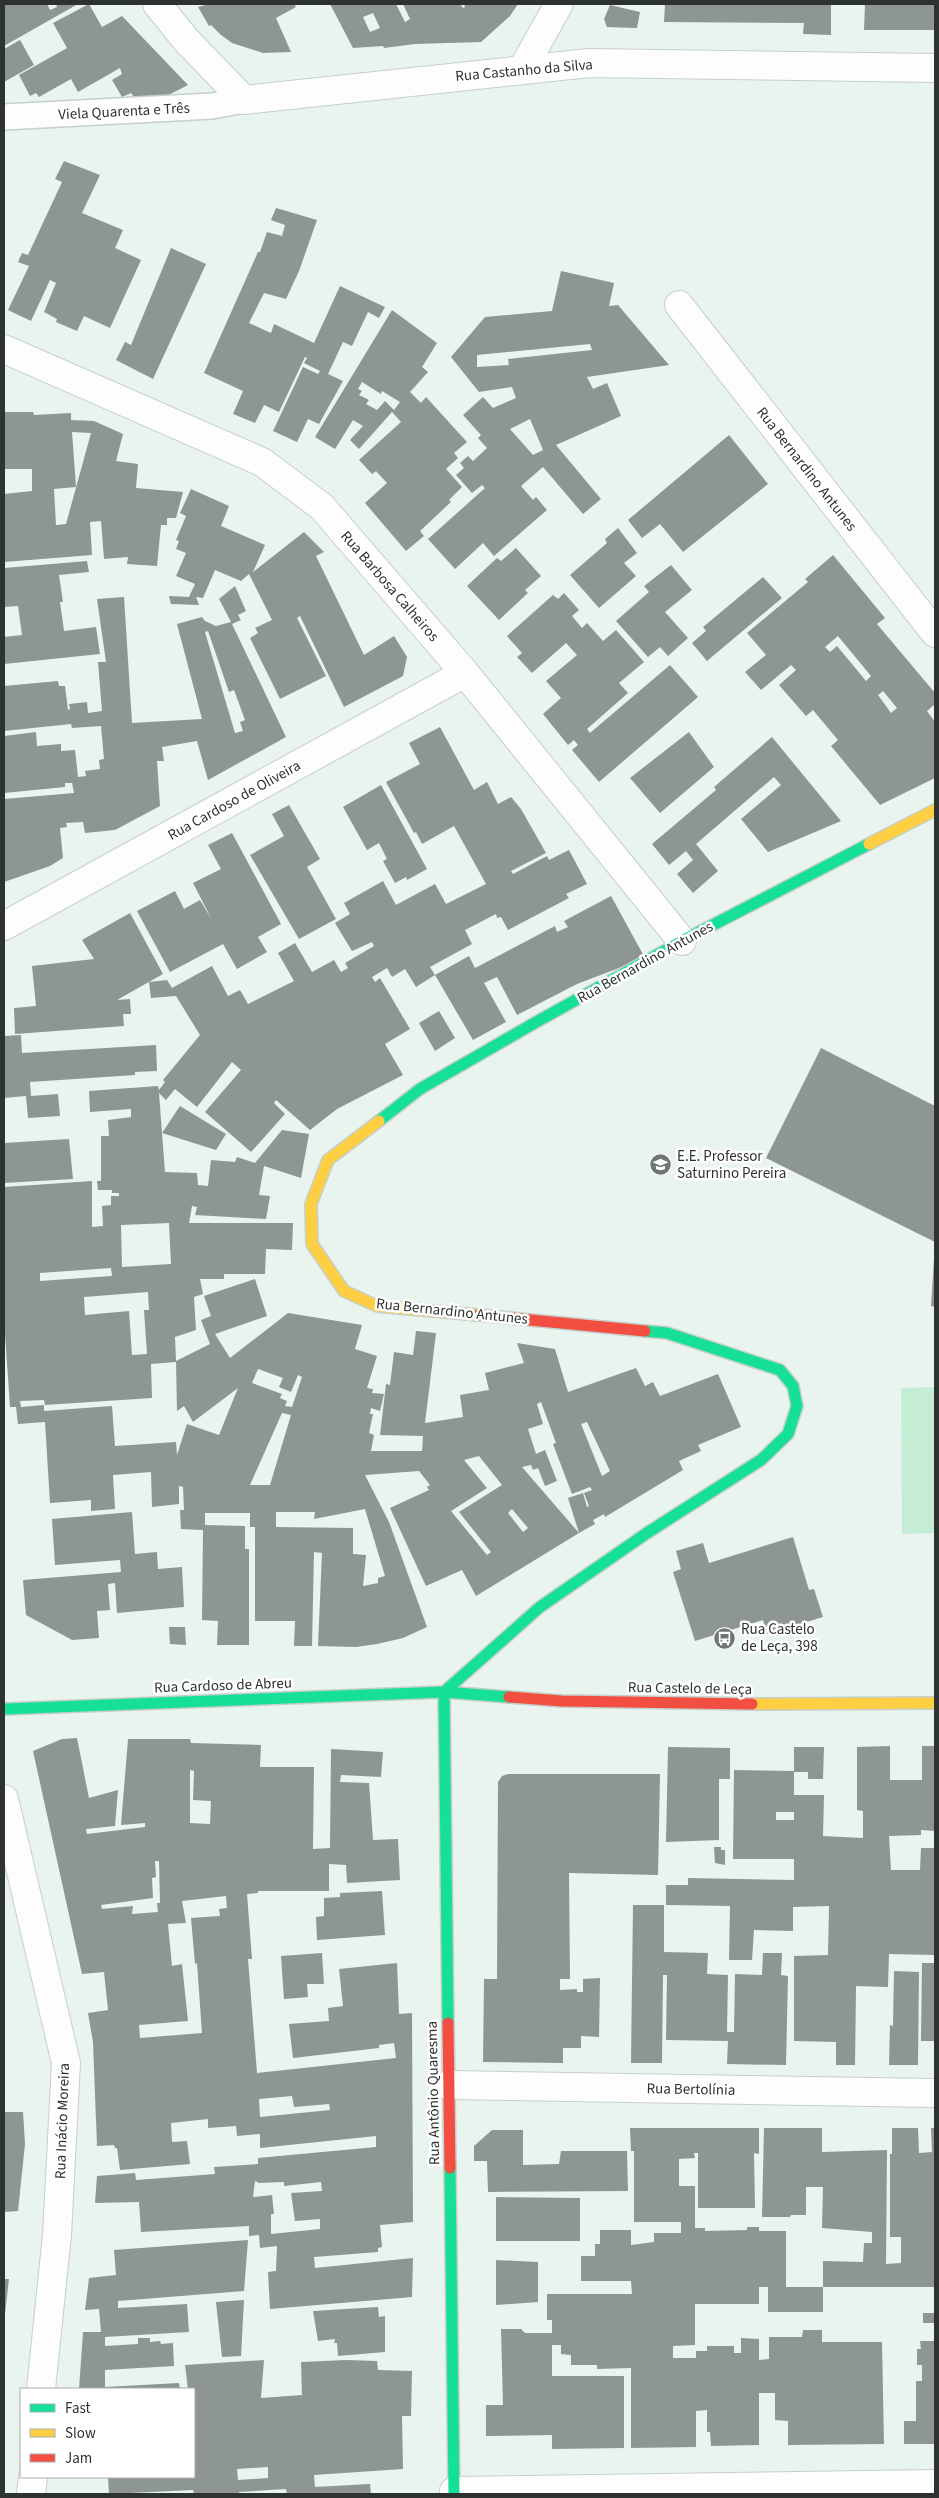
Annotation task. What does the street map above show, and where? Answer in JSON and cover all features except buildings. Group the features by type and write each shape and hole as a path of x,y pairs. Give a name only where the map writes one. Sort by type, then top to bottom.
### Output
{"street":[{"path":"157,4 186,40 244,100"},
{"path":"522,68 559,4"},
{"name":"Rua Castanho da Silva","path":"244,100 522,68 589,63 935,68"},
{"name":"Rua Bernardino Antunes","path":"679,305 935,633"},
{"name":"Rua Barbosa Calheiros","path":"4,349 262,462 322,507 465,673 682,941"},
{"name":"Rua Cardoso de Oliveira","path":"4,926 465,673"},
{"name":"Rua Bernardino Antunes","path":"444,1692 540,1607 647,1533 761,1460 788,1434 797,1406 793,1386 780,1370 771,1366 668,1333 377,1306 344,1291 312,1244 311,1204 328,1160 420,1089 682,941 935,810"},
{"name":"Rua Castelo de Leça","path":"444,1692 562,1701 720,1704 935,1704"},
{"name":"Rua Cardoso de Abreu","path":"4,1709 444,1692"},
{"name":"Rua Antônio Quaresma","path":"444,1692 454,2493"},
{"name":"Rua Inácio Moreira","path":"4,1799 66,2063 57,2235 41,2388"},
{"name":"Rua Bertolínia","path":"448,2086 935,2092"},
{"path":"31,2494 32,2478"},
{"path":"454,2493 935,2484"}],"lane":[{"name":"Viela Quarenta e Três","path":"4,118 212,106 244,100"}],"green space":[{"path":"935,1387 935,1533 902,1534 901,1388"}],"traffic: fast":[{"path":"379,1121 420,1089 538,1021 682,941 869,844"},
{"path":"444,1692 540,1607 647,1533 761,1460 788,1434 797,1406 793,1386 780,1370 667,1333 645,1331"},
{"path":"444,1692 448,2023"},
{"path":"4,1709 444,1692 509,1697"},
{"path":"450,2168 454,2494"}],"traffic: slow":[{"path":"869,844 935,810"},
{"path":"379,1121 328,1160 311,1204 312,1244 344,1291 377,1306 478,1315"},
{"path":"752,1704 935,1703"}],"traffic: jam":[{"path":"478,1315 645,1331"},
{"path":"509,1697 562,1701 752,1704"},
{"path":"448,2023 450,2168"}],"place":[{"name":"E.E. Professor Saturnino Pereira","path":"661,1165"},
{"name":"Rua Castelo de Leça, 398","path":"725,1638"}]}
